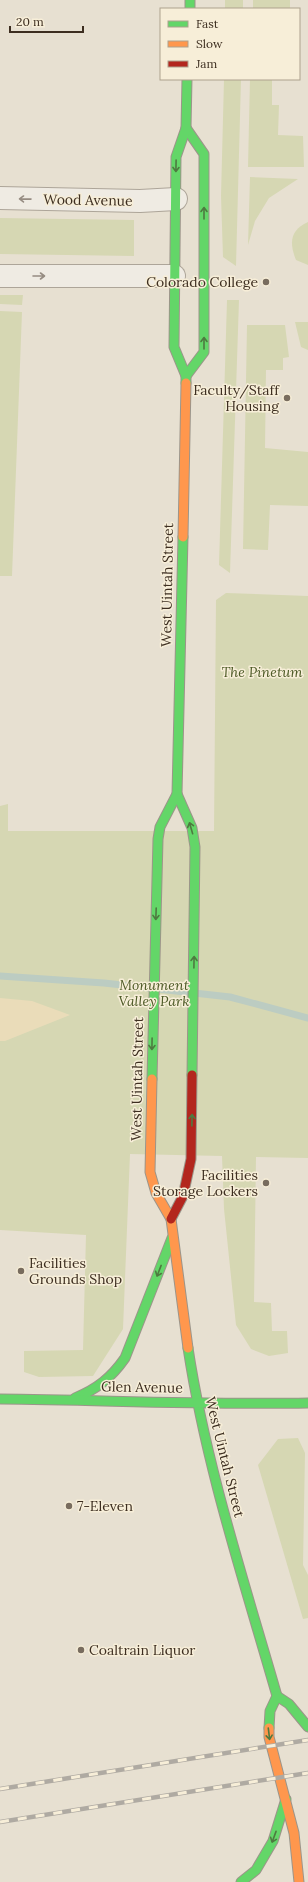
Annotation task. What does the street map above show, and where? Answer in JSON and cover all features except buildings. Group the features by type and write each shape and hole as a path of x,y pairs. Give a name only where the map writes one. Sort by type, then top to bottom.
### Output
{"main road":[{"name":"West Uintah Street","path":"187,80 186,128 176,157 174,276 174,347 186,376 176,794 160,827 158,839 150,1172 156,1193 171,1220 181,1305 196,1402 219,1493 277,1696"},
{"path":"186,128 204,154 204,352 186,376"},
{"name":"West Uintah Street","path":"171,1220 183,1196 191,1159 195,874 195,847 192,828 176,794"},
{"path":"69,1400 86,1395 108,1380 118,1370 131,1347 173,1235"},
{"name":"Glen Avenue","path":"0,1399 242,1404 308,1403"},
{"path":"300,1882 294,1833 269,1737 270,1711 277,1696 290,1704 308,1727"},
{"path":"241,1882 256,1870 273,1841 286,1799"}],"street":[{"name":"Wood Avenue","path":"0,198 140,201 176,199"},
{"path":"0,276 174,276"}],"green space":[{"path":"225,0 243,0 243,8 225,8"},
{"path":"253,0 290,0 290,8 253,8"},
{"path":"224,80 241,80 236,266 223,257 221,196"},
{"path":"250,80 272,80 272,105 279,105 278,135 303,136 304,167 248,167"},
{"path":"250,177 298,179 269,198 255,221 248,245"},
{"path":"0,218 134,220 134,256 0,254"},
{"path":"308,222 308,265 296,260 292,243 294,233 302,225"},
{"path":"0,295 23,295 22,305 0,304"},
{"path":"227,300 239,300 230,573 219,565"},
{"path":"0,311 22,312 12,576 0,576"},
{"path":"295,322 308,322 308,350 301,347"},
{"path":"247,325 285,325 289,357 283,358 283,370 266,370 265,448 308,452 308,506 270,505 268,550 243,549"},
{"name":"Monument Valley Park","path":"226,593 308,596 308,1158 256,1157 254,1302 271,1303 272,1331 287,1331 288,1353 269,1356 251,1349 236,1325 224,1209 222,1156 130,1154 123,1329 93,1376 39,1377 24,1372 24,1351 83,1350 86,1235 0,1230 0,806 8,804 8,831 214,831 216,600"},
{"path":"298,1438 305,1453 303,1565 308,1575 308,1618 303,1619 258,1465 278,1439"}],"sand":[{"path":"0,998 32,1001 70,1015 5,1041 0,1041"}],"waterway":[{"path":"0,976 104,983 230,997 308,1018"}],"railway":[{"path":"0,1789 308,1740"},
{"path":"0,1822 308,1773"}],"traffic: fast":[{"path":"190,0 190,8"},
{"path":"186,383 186,376 174,347 176,157 186,128 187,80"},
{"path":"186,128 204,154 204,352 186,376"},
{"path":"152,1079 158,839 160,827 177,794 183,537"},
{"path":"177,794 192,828 195,847 192,1075"},
{"path":"75,1398 97,1387 109,1377 125,1358 172,1238"},
{"path":"188,1348 215,1480 277,1696 270,1711 269,1728"},
{"path":"0,1399 192,1403 308,1403"},
{"path":"277,1696 289,1704 308,1727"},
{"path":"241,1882 256,1870 273,1841 286,1799"}],"traffic: slow":[{"path":"183,537 186,383"},
{"path":"152,1079 150,1172 156,1193 171,1219 188,1348"},
{"path":"269,1728 269,1737 294,1833 299,1882"}],"traffic: jam":[{"path":"171,1219 183,1196 191,1159 192,1075"}],"place":[{"name":"Colorado College","path":"266,282"},
{"name":"Faculty/Staff Housing","path":"287,398"},
{"name":"Facilities Storage Lockers","path":"266,1183"},
{"name":"Facilities Grounds Shop","path":"21,1271"},
{"name":"7-Eleven","path":"69,1506"},
{"name":"Coaltrain Liquor","path":"81,1650"}],"park label":[{"name":"The Pinetum","path":"262,672"}]}
